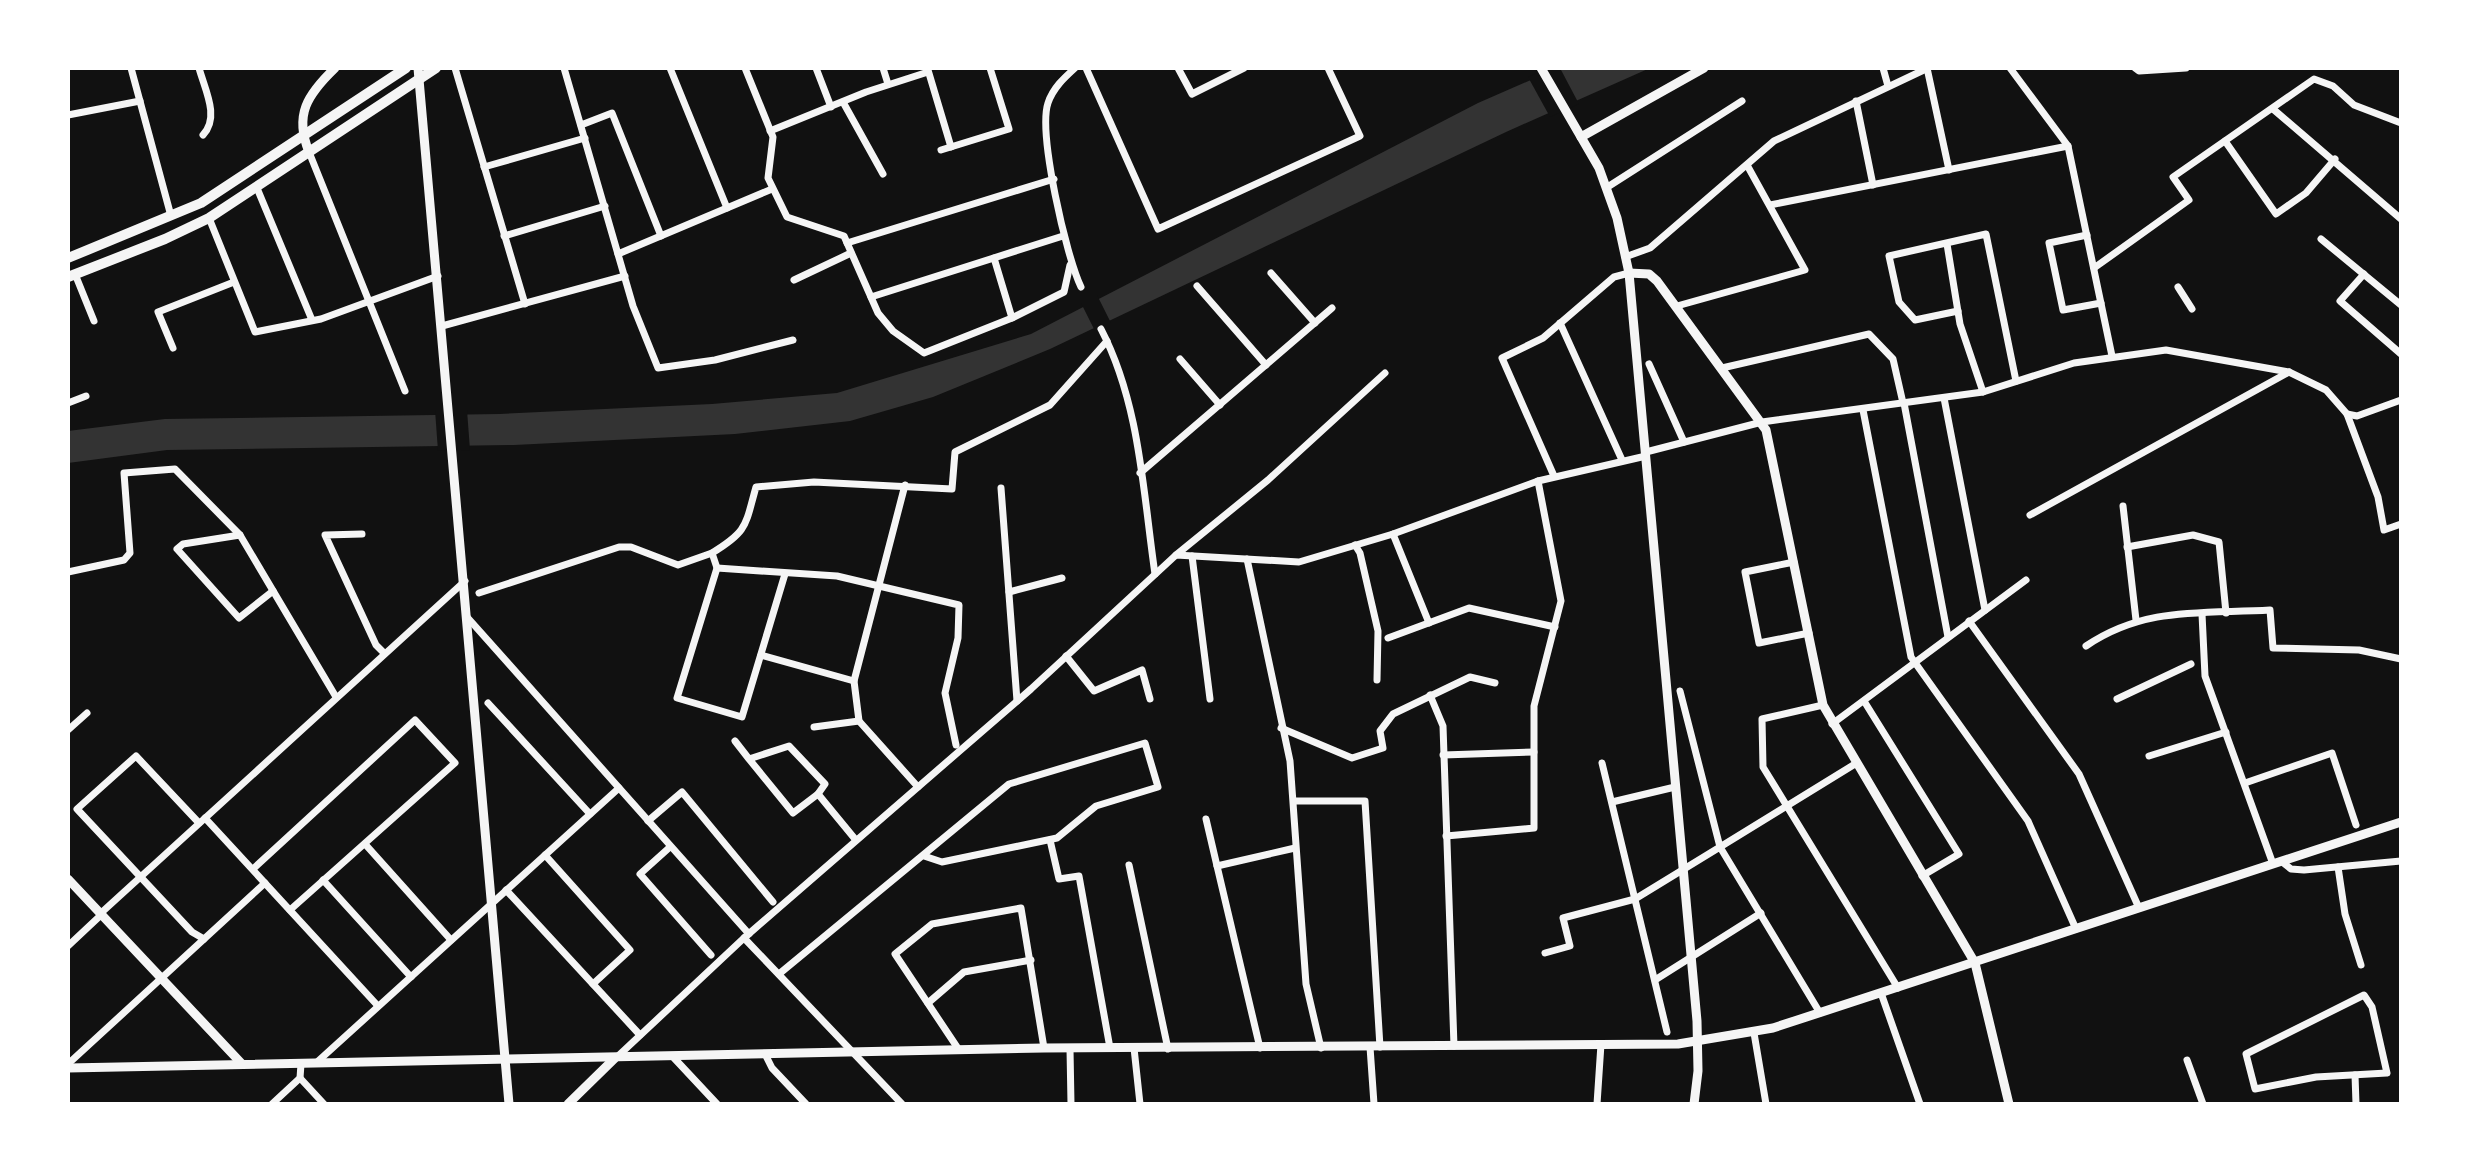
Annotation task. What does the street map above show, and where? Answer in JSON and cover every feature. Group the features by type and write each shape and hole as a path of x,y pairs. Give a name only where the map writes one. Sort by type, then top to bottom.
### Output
{"main road":[{"path":"68,258 171,217 246,176 406,68"},
{"path":"72,275 165,239 209,218 257,188 419,74 436,68"}],"street":[{"path":"131,68 171,217"},
{"path":"199,68 212,115 211,126 203,135"},
{"path":"335,68 308,103 300,126 405,391"},
{"path":"455,68 525,304"},
{"path":"564,68 618,254 658,368 715,360 793,340"},
{"path":"670,68 727,208"},
{"path":"745,68 773,137 768,178 787,217 844,236 871,297 893,331 924,353 1012,318 1064,292 1070,265"},
{"path":"816,68 831,107"},
{"path":"883,68 888,84"},
{"path":"941,150 1009,129 990,68"},
{"path":"1075,68 1055,89 1046,112 1045,128 1063,236 1070,265 1081,287"},
{"path":"1086,68 1158,229 1360,136 1328,68"},
{"path":"1178,68 1192,94 1244,68"},
{"path":"1541,68 1606,188 1629,273 1698,1041 1694,1104"},
{"path":"1581,137 1704,68"},
{"path":"1883,68 1888,86"},
{"path":"1625,257 1650,248 1774,141 1928,68 1949,170"},
{"path":"2010,68 2068,146 2112,356"},
{"path":"2135,68 2139,71 2186,68"},
{"path":"770,131 928,70 951,147"},
{"path":"419,74 509,1104"},
{"path":"2094,268 2189,200 2173,177 2314,79 2333,86 2354,105 2401,123"},
{"path":"68,115 140,101"},
{"path":"1606,188 1742,101"},
{"path":"1856,101 1873,185"},
{"path":"843,102 883,174"},
{"path":"2273,109 2399,214"},
{"path":"581,125 612,113 661,236"},
{"path":"484,167 585,138"},
{"path":"2225,141 2276,214 2306,193 2335,159"},
{"path":"1770,205 2068,146"},
{"path":"1677,306 1805,270 1747,165"},
{"path":"847,243 1054,179"},
{"path":"257,188 312,320"},
{"path":"618,254 772,189"},
{"path":"504,236 605,206"},
{"path":"209,218 255,332 312,320 438,276"},
{"path":"1958,311 1915,320 1899,302 1889,256 1986,234 2016,381"},
{"path":"2087,235 2049,243 2063,310 2101,303"},
{"path":"871,297 1063,236"},
{"path":"2321,239 2401,305"},
{"path":"1947,244 1958,311 1983,392"},
{"path":"794,280 851,253"},
{"path":"994,258 1012,318"},
{"path":"1271,273 1315,323"},
{"path":"1554,476 1502,358 1543,338 1614,277 1629,273 1649,274 1677,306 1762,422 1823,705 1975,963 2009,1104"},
{"path":"2364,274 2340,301 2401,354"},
{"path":"72,275 94,321"},
{"path":"442,326 625,276"},
{"path":"173,348 158,312 234,282"},
{"path":"1197,286 1266,365"},
{"path":"2178,287 2192,309"},
{"path":"1140,473 1332,308"},
{"path":"1560,323 1622,460"},
{"path":"1101,329 1131,406 1155,574"},
{"path":"1722,368 1869,334 1893,359 1948,637"},
{"path":"479,593 619,547 631,547 678,565 712,553 738,537 745,527 756,487 814,482 952,489 955,452 1050,405 1107,341"},
{"path":"1176,555 1299,562 1393,534 1554,476 1762,422 1983,392 2112,356 2166,350 2289,372 2326,390 2347,414 2378,497 2384,530 2401,524"},
{"path":"1180,359 1220,405"},
{"path":"1649,364 1684,442"},
{"path":"2030,515 2289,372"},
{"path":"568,1104 746,936 830,866 855,839 1017,701 1176,555 1268,480 1385,373"},
{"path":"68,403 86,396"},
{"path":"1944,398 1985,610"},
{"path":"2347,414 2357,416 2401,400"},
{"path":"1863,410 1914,662 2028,821 2076,929"},
{"path":"68,572 124,560 130,553 124,473 175,469 240,535 336,697"},
{"path":"1446,836 1534,828 1534,706 1561,601 1538,481"},
{"path":"905,485 854,681 859,721 918,787"},
{"path":"1001,488 1017,701"},
{"path":"2123,506 2136,620"},
{"path":"362,534 325,535 376,645 384,653"},
{"path":"1393,534 1429,623"},
{"path":"240,535 183,544 177,549 239,618 273,591"},
{"path":"2127,547 2193,535 2219,542 2226,613"},
{"path":"1355,545 1360,553 1378,631 1377,680"},
{"path":"712,553 717,568 677,698 742,717 785,574"},
{"path":"1192,556 1210,699"},
{"path":"1247,559 1290,761 1306,984 1321,1048"},
{"path":"1794,562 1745,572 1759,643 1809,633"},
{"path":"717,568 837,576 959,605 958,638 945,693 956,745"},
{"path":"1009,592 1062,578"},
{"path":"1832,724 2026,580"},
{"path":"68,946 465,581"},
{"path":"1388,638 1469,608 1555,627"},
{"path":"2086,646 2107,631 2171,612 2202,614 2270,610 2273,648 2359,650 2401,659"},
{"path":"2202,614 2205,676 2277,863 2291,869 2401,861"},
{"path":"467,617 779,974 902,1104"},
{"path":"1969,621 2079,774 2139,908"},
{"path":"761,655 854,681"},
{"path":"1066,656 1094,691 1142,670 1150,699"},
{"path":"2117,699 2191,664"},
{"path":"1281,728 1352,758 1383,748 1380,731 1393,714 1470,677 1495,683"},
{"path":"1680,691 1720,847 1820,1013"},
{"path":"1430,695 1443,726 1454,1046"},
{"path":"1864,701 1959,854 1922,876"},
{"path":"488,703 590,814"},
{"path":"1823,705 1762,719 1763,767 1898,988"},
{"path":"68,730 87,713"},
{"path":"253,869 415,720 455,763 290,910"},
{"path":"814,727 859,721"},
{"path":"2149,756 2226,732"},
{"path":"735,741 749,759 793,813 818,794 825,784 789,746 749,759"},
{"path":"779,974 1009,784 1145,743 1158,787 1096,806 1050,840 942,862 924,856"},
{"path":"1443,755 1534,752"},
{"path":"2245,783 2332,753 2356,825"},
{"path":"204,939 192,932 77,809 136,756 253,869 378,1006"},
{"path":"1602,763 1667,1032"},
{"path":"1545,953 1570,946 1563,918 1635,899 1855,764"},
{"path":"1612,802 1675,787"},
{"path":"314,1064 619,788"},
{"path":"648,821 682,792 773,902"},
{"path":"818,794 855,839"},
{"path":"1294,801 1365,801 1375,1047 1374,1104"},
{"path":"1206,819 1260,1048"},
{"path":"68,1066 674,1058 1044,1048 1321,1048 1698,1041 1754,1033 1820,1013 2401,822"},
{"path":"1050,840 1059,879 1079,876 1110,1048"},
{"path":"365,844 451,940"},
{"path":"670,847 640,874 711,955"},
{"path":"1217,866 1295,848"},
{"path":"545,855 630,950 593,984"},
{"path":"1129,865 1168,1049"},
{"path":"2338,867 2345,914 2361,965"},
{"path":"68,879 242,1064"},
{"path":"323,880 411,977"},
{"path":"68,1066 265,883"},
{"path":"506,890 640,1035"},
{"path":"959,1050 895,954 932,924 1021,908 1044,1048"},
{"path":"1655,980 1761,913"},
{"path":"928,1003 964,972 1031,960"},
{"path":"1881,993 1920,1104"},
{"path":"2364,995 2372,1007 2387,1073 2355,1075 2316,1077 2255,1089 2246,1054 2364,995"},
{"path":"1754,1033 1766,1104"},
{"path":"1597,1104 1601,1044"},
{"path":"1134,1048 1140,1104"},
{"path":"1070,1049 1071,1104"},
{"path":"765,1054 772,1068 806,1104"},
{"path":"674,1058 717,1104"},
{"path":"2187,1060 2203,1104"},
{"path":"273,1104 300,1078 301,1064"},
{"path":"2355,1075 2356,1104"},
{"path":"300,1078 324,1104"}],"shaded area":[{"path":"1558,68 1650,68 1506,132 1050,349 933,397 850,421 735,434 514,445 167,450 68,463 68,431 165,419 500,414 712,404 837,393 1031,334 1478,103"}],"pier":[{"path":"1548,68 1560,68 1579,104 1550,117 1528,77"},
{"path":"1097,295 1111,323 1095,331 1081,303"},
{"path":"435,410 467,410 470,450 438,451"}]}
